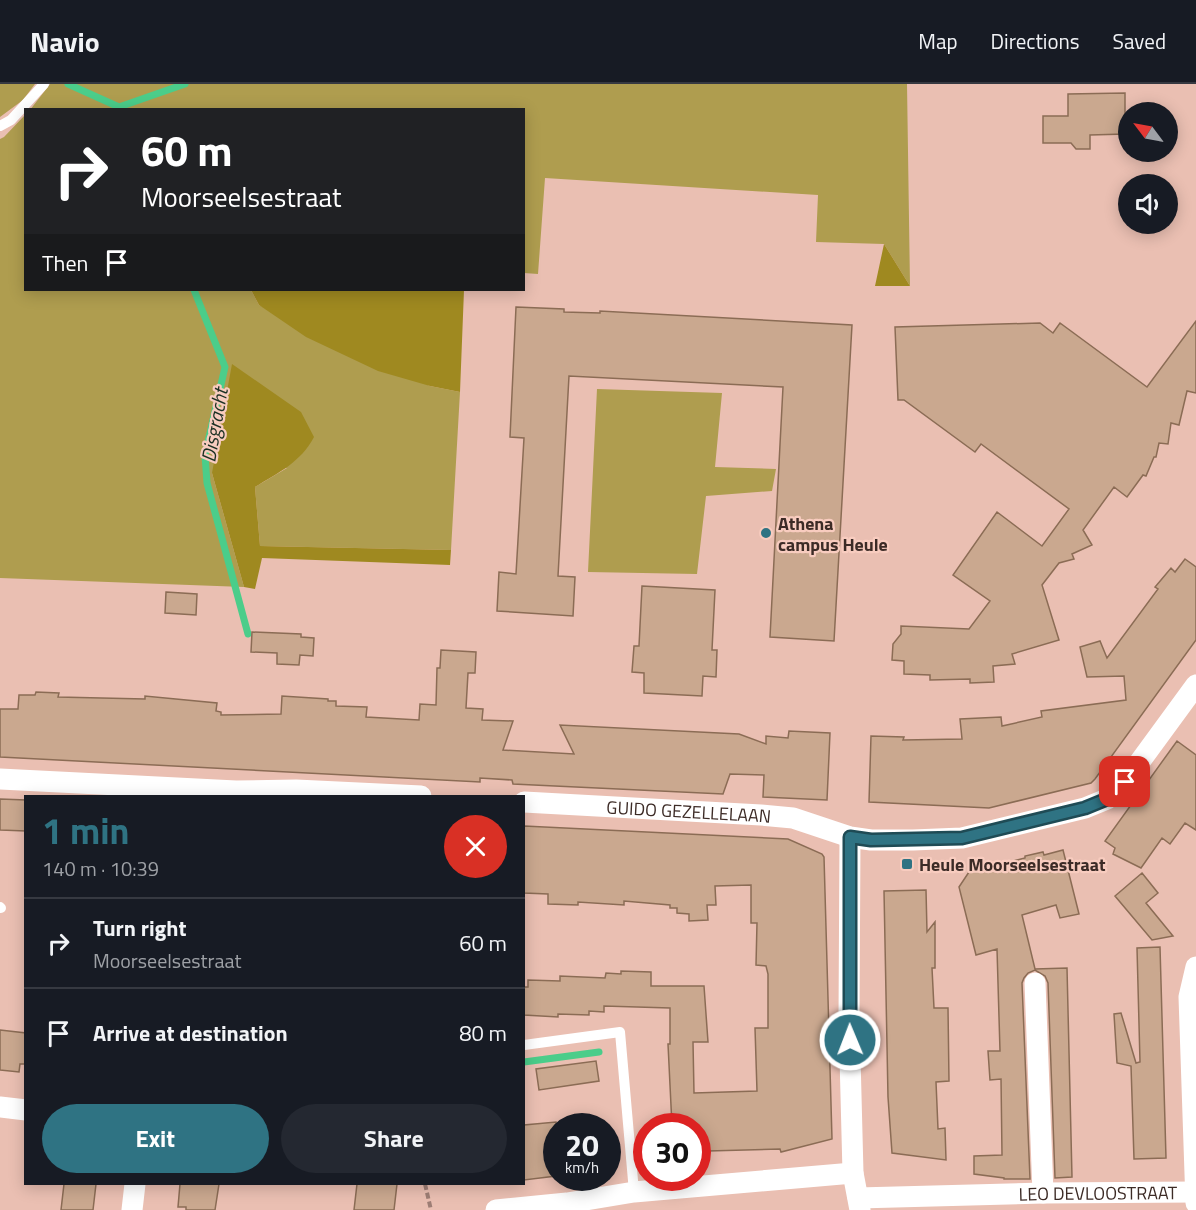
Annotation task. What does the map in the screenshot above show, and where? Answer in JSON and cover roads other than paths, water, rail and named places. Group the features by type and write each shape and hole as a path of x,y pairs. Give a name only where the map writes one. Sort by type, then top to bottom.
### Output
{"street":[{"name":"GUIDO GEZELLELAAN","path":"525,802 761,814 793,818 850,837 871,840 962,838 1085,808 1107,799 1125,782 1196,685"},
{"path":"0,779 224,790 296,790 400,795"},
{"path":"850,837 849,1018 853,1173 859,1204"},
{"path":"1196,967 1189,997 1196,1203"},
{"path":"1035,983 1043,1193"},
{"path":"0,1107 24,1110"},
{"path":"496,1210 580,1205 634,1192 853,1173"},
{"path":"132,1210 135,1185"},
{"name":"LEO DEVLOOSTRAAT","path":"859,1204 1043,1193 1196,1192"}],"lane":[{"path":"0,126 12,120 44,84"},
{"path":"525,1045 621,1032 634,1192"}],"waterway":[{"name":"Disgracht","path":"68,84 119,108"},
{"path":"119,107 185,84"},
{"name":"Disgracht","path":"194,291 225,367 205,455 207,483 248,634"},
{"name":"Disgracht","path":"525,1062 599,1052"}],"place":[{"name":"Athena campus Heule","path":"766,533"},
{"name":"Heule Moorseelsestraat","path":"907,864"}]}
